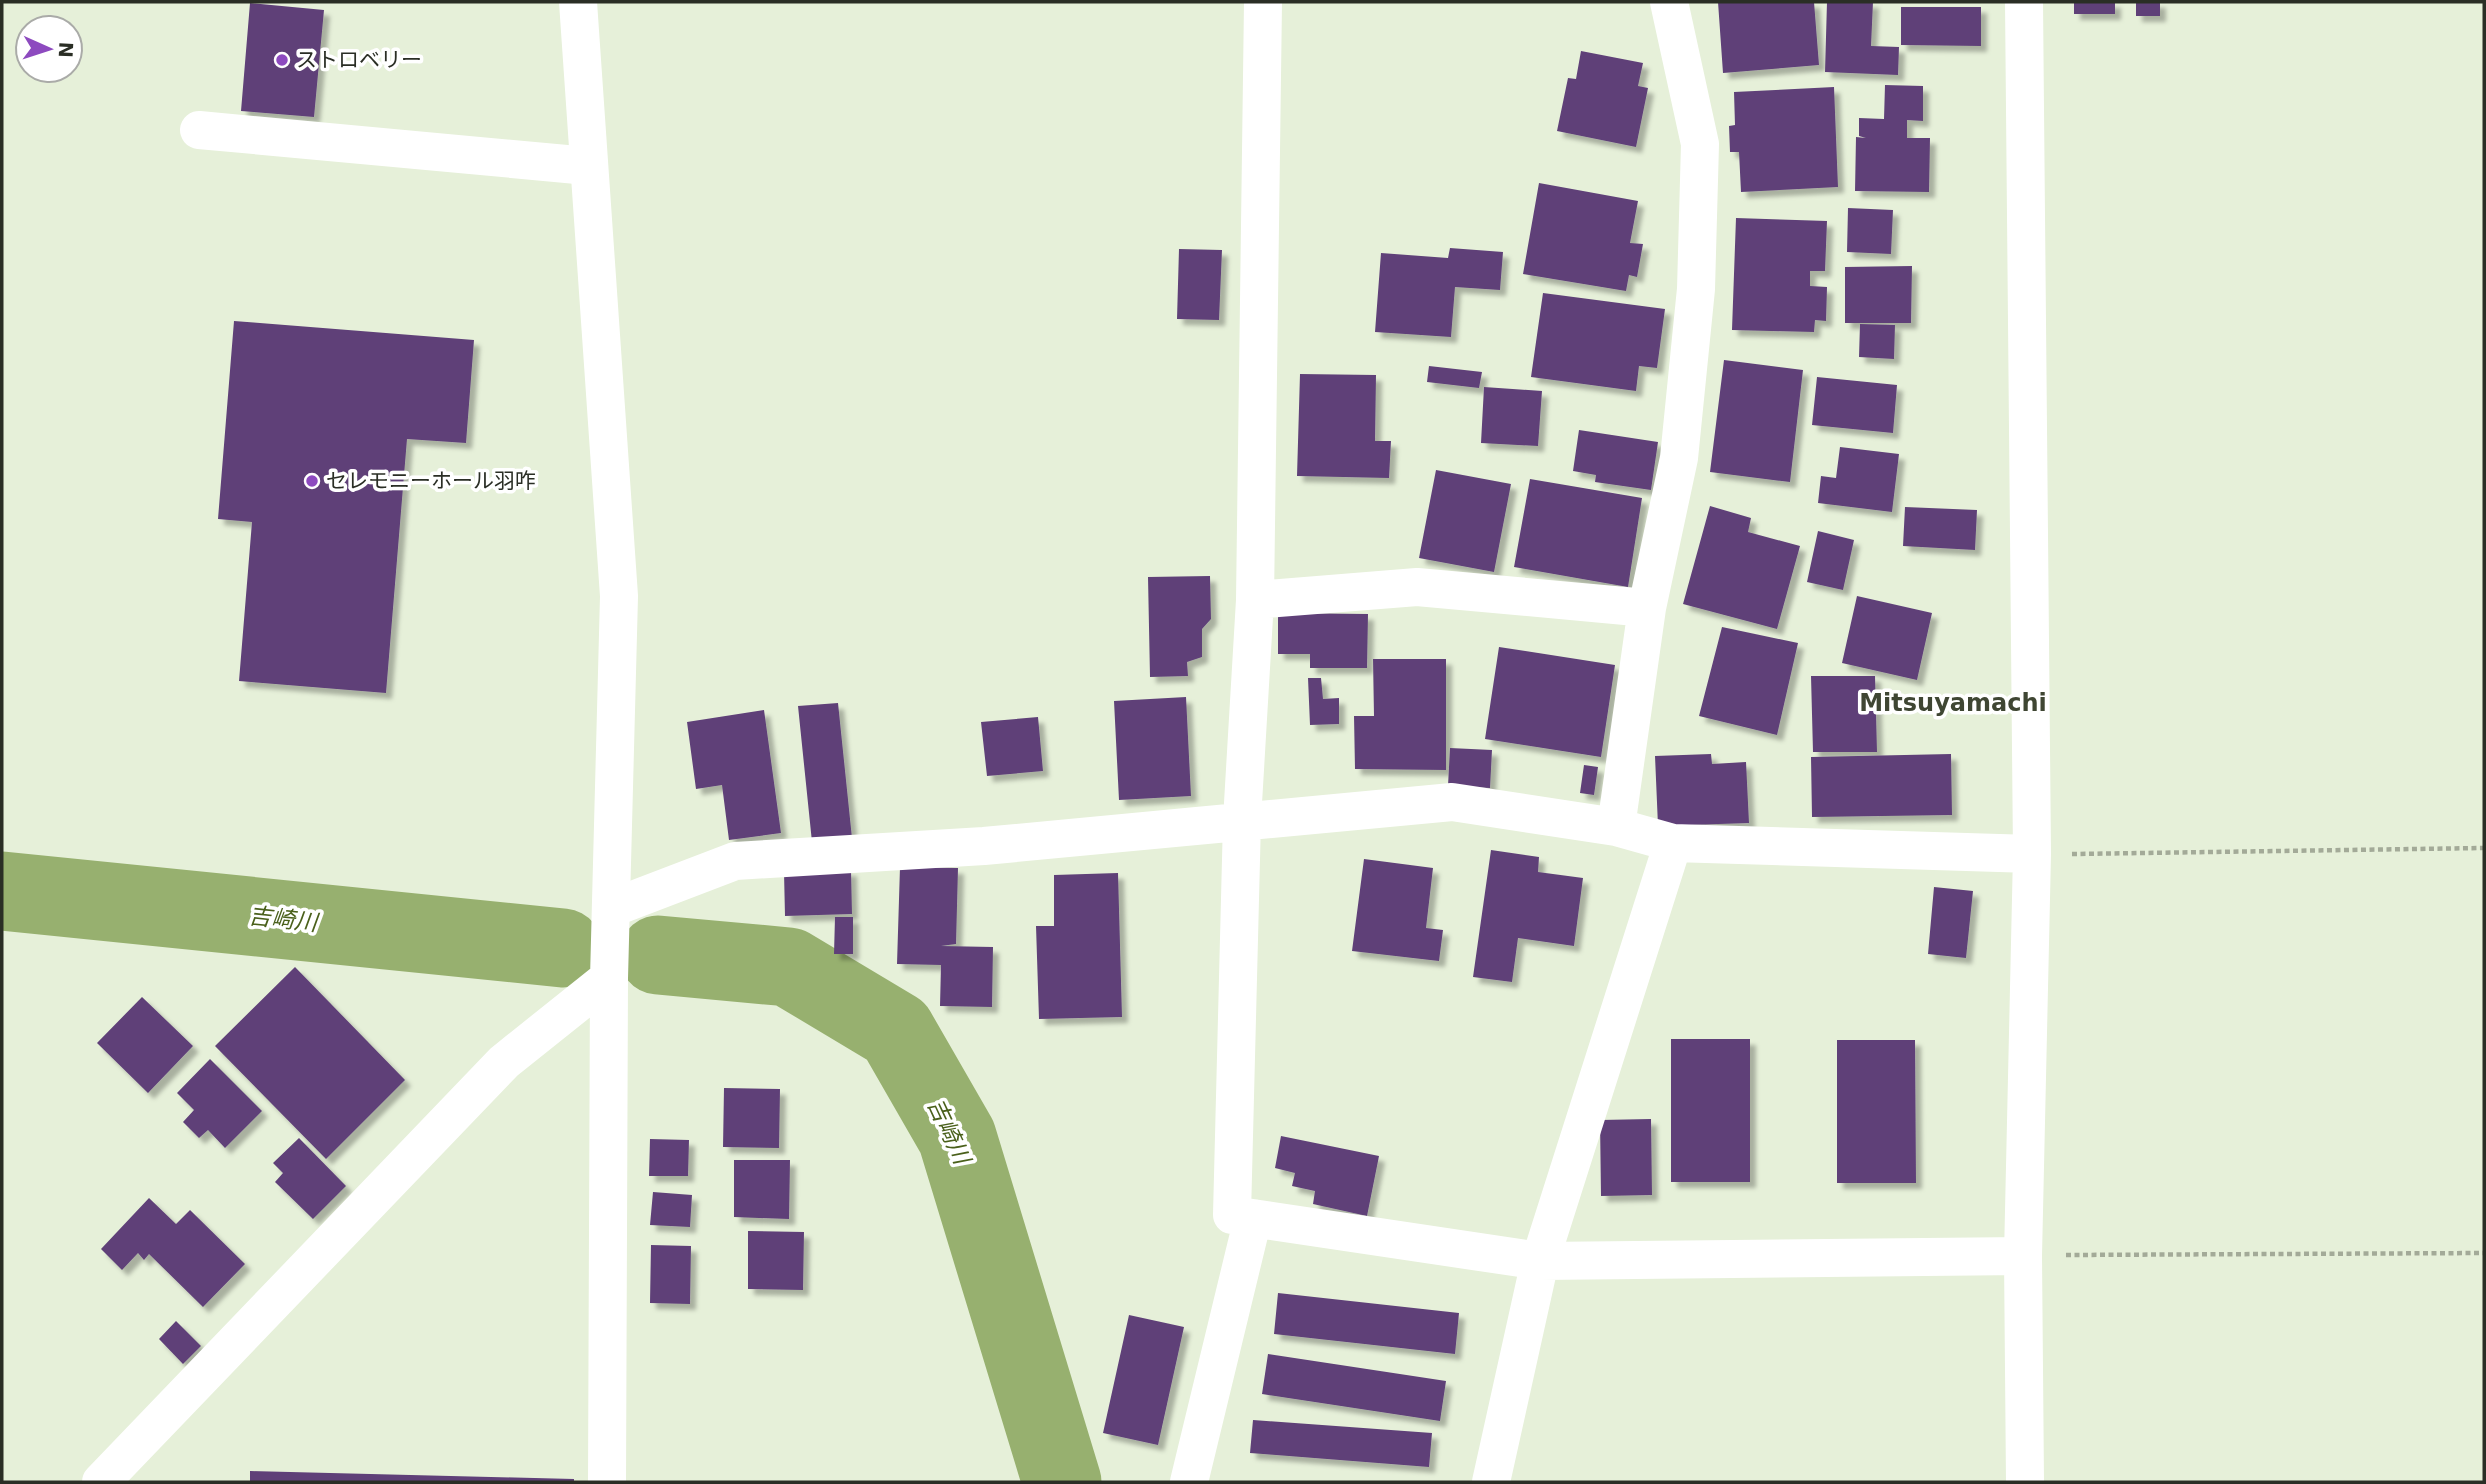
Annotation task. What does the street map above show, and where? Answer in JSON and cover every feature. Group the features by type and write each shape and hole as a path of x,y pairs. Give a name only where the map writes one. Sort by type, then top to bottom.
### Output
{"street":[{"path":"578,2 619,596 609,978 607,1482"},
{"path":"1263,2 1255,600 1242,820 1232,1216 1540,1261 2023,1256"},
{"path":"1616,827 1647,608 1679,458 1696,289 1700,145 1670,2"},
{"path":"2024,2 2032,854 2023,1256 2025,1482"},
{"path":"199,130 589,166"},
{"path":"1255,600 1417,587 1647,608"},
{"path":"612,908 735,862 984,846 1452,802 1616,827 1673,843 2032,854"},
{"path":"1491,1482 1540,1261 1673,843"},
{"path":"101,1482 504,1062 609,978"},
{"path":"1189,1482 1253,1218"}],"path":[{"path":"2032,854 2484,848"},
{"path":"2023,1256 2484,1253"}],"building":[{"path":"1718,2 1814,2 1819,65 1723,73"},
{"path":"1827,2 1873,2 1871,46 1899,47 1898,75 1825,72"},
{"path":"2074,2 2115,2 2115,14 2074,14"},
{"path":"2136,2 2160,2 2160,16 2136,16"},
{"name":"ストロベリー","path":"250,3 324,10 314,117 241,111"},
{"path":"1901,7 1981,7 1981,46 1901,45"},
{"path":"1581,51 1643,63 1638,86 1648,88 1636,147 1557,131 1568,78 1576,79"},
{"path":"1885,85 1923,86 1923,121 1907,120 1907,138 1930,138 1929,192 1855,191 1856,137 1866,138 1859,136 1859,118 1884,119"},
{"path":"1834,87 1838,187 1741,192 1739,152 1730,152 1729,126 1735,125 1734,92"},
{"path":"1539,183 1638,201 1630,243 1643,244 1637,277 1629,275 1626,291 1523,274"},
{"path":"1848,208 1893,210 1891,254 1847,252"},
{"path":"1736,218 1827,221 1825,271 1810,271 1810,286 1827,287 1826,321 1815,320 1814,332 1732,330"},
{"path":"1450,248 1503,252 1500,290 1455,287 1451,337 1375,332 1381,253 1448,258"},
{"path":"1179,249 1222,250 1219,320 1177,319"},
{"path":"1912,266 1911,323 1845,323 1845,267"},
{"path":"1543,293 1665,309 1657,368 1639,366 1636,391 1531,377"},
{"name":"セレモニーホール羽咋","path":"234,321 474,340 466,443 407,439 386,693 239,681 252,522 218,519"},
{"path":"1860,324 1895,325 1894,359 1859,357"},
{"path":"1724,360 1803,370 1790,482 1710,472"},
{"path":"1429,366 1482,372 1479,388 1427,382"},
{"path":"1300,374 1376,375 1375,441 1391,441 1389,478 1297,476"},
{"path":"1817,377 1897,385 1893,433 1812,425"},
{"path":"1484,387 1542,391 1538,446 1481,443"},
{"path":"1579,430 1658,442 1651,490 1595,482 1596,475 1573,471"},
{"path":"1840,447 1899,454 1892,512 1818,503 1821,476 1836,478"},
{"path":"1436,470 1511,484 1494,572 1419,558"},
{"path":"1530,479 1642,498 1628,587 1514,567"},
{"path":"1710,506 1751,518 1748,532 1800,546 1777,629 1683,604"},
{"path":"1905,507 1977,510 1975,550 1903,546"},
{"path":"1818,531 1854,540 1843,590 1807,582"},
{"path":"1210,576 1211,619 1202,629 1202,657 1187,662 1188,676 1150,677 1148,577"},
{"path":"1857,596 1932,613 1917,680 1842,663"},
{"path":"1278,613 1368,614 1367,668 1310,668 1310,654 1278,654"},
{"path":"1722,627 1798,643 1777,735 1699,716"},
{"path":"1499,647 1615,665 1601,757 1485,739"},
{"path":"1373,659 1446,659 1446,770 1355,769 1354,716 1374,716"},
{"path":"1811,676 1875,676 1877,752 1813,752"},
{"path":"1308,678 1321,678 1323,699 1339,698 1339,724 1310,725"},
{"path":"1186,697 1191,796 1119,800 1114,701"},
{"path":"838,703 852,838 812,842 798,706"},
{"path":"764,710 781,833 729,840 722,785 696,789 687,722"},
{"path":"1038,717 1043,771 987,776 981,722"},
{"path":"1450,748 1492,750 1490,788 1448,786"},
{"path":"1711,754 1712,764 1746,762 1749,823 1658,826 1655,756"},
{"path":"1951,754 1952,815 1812,817 1811,757"},
{"path":"1584,765 1598,767 1594,795 1580,793"},
{"path":"1491,850 1539,857 1538,872 1583,878 1574,946 1518,938 1512,982 1473,977"},
{"path":"1364,859 1433,868 1426,928 1443,930 1439,961 1352,951"},
{"path":"900,867 958,868 956,944 941,946 993,947 992,1007 940,1006 941,965 897,964"},
{"path":"851,870 852,914 785,916 784,872"},
{"path":"1118,873 1122,1017 1039,1019 1036,926 1054,926 1054,875"},
{"path":"1934,887 1973,891 1966,958 1928,954"},
{"path":"835,917 853,917 853,954 834,954"},
{"path":"295,967 405,1080 326,1159 215,1046"},
{"path":"142,997 193,1046 148,1093 97,1043"},
{"path":"1671,1039 1750,1039 1750,1182 1671,1182"},
{"path":"1837,1040 1915,1040 1916,1183 1837,1183"},
{"path":"210,1059 262,1111 225,1148 208,1130 199,1138 183,1122 194,1110 177,1093"},
{"path":"724,1088 780,1089 779,1148 723,1147"},
{"path":"1651,1119 1652,1195 1601,1196 1600,1120"},
{"path":"1281,1136 1379,1156 1367,1216 1313,1204 1315,1191 1292,1186 1295,1173 1275,1168"},
{"path":"299,1138 346,1186 313,1219 275,1182 283,1173 273,1163"},
{"path":"650,1139 689,1140 688,1176 649,1176"},
{"path":"734,1160 790,1160 789,1219 734,1217"},
{"path":"653,1192 692,1195 690,1227 650,1225"},
{"path":"149,1198 176,1224 190,1210 245,1264 203,1307 149,1254 144,1260 138,1253 122,1270 101,1249"},
{"path":"748,1231 804,1232 803,1290 748,1289"},
{"path":"651,1245 691,1246 690,1304 650,1303"},
{"path":"1278,1293 1459,1313 1455,1354 1274,1334"},
{"path":"1129,1315 1184,1327 1158,1445 1103,1433"},
{"path":"176,1321 201,1346 183,1364 159,1339"},
{"path":"1268,1354 1446,1381 1440,1421 1262,1394"},
{"path":"1253,1420 1432,1433 1429,1467 1250,1453"},
{"path":"250,1471 574,1479 574,1482 250,1482"}],"waterway":[{"name":"吉崎川","path":"2,891 563,948"},
{"name":"吉崎川","path":"658,955 789,967 896,1031 957,1137 1062,1482"}],"place":[{"name":"ストロベリー","path":"282,60"},
{"name":"セレモニーホール羽咋","path":"312,481"}],"district":[{"name":"Mitsuyamachi","path":"1953,703"}]}
